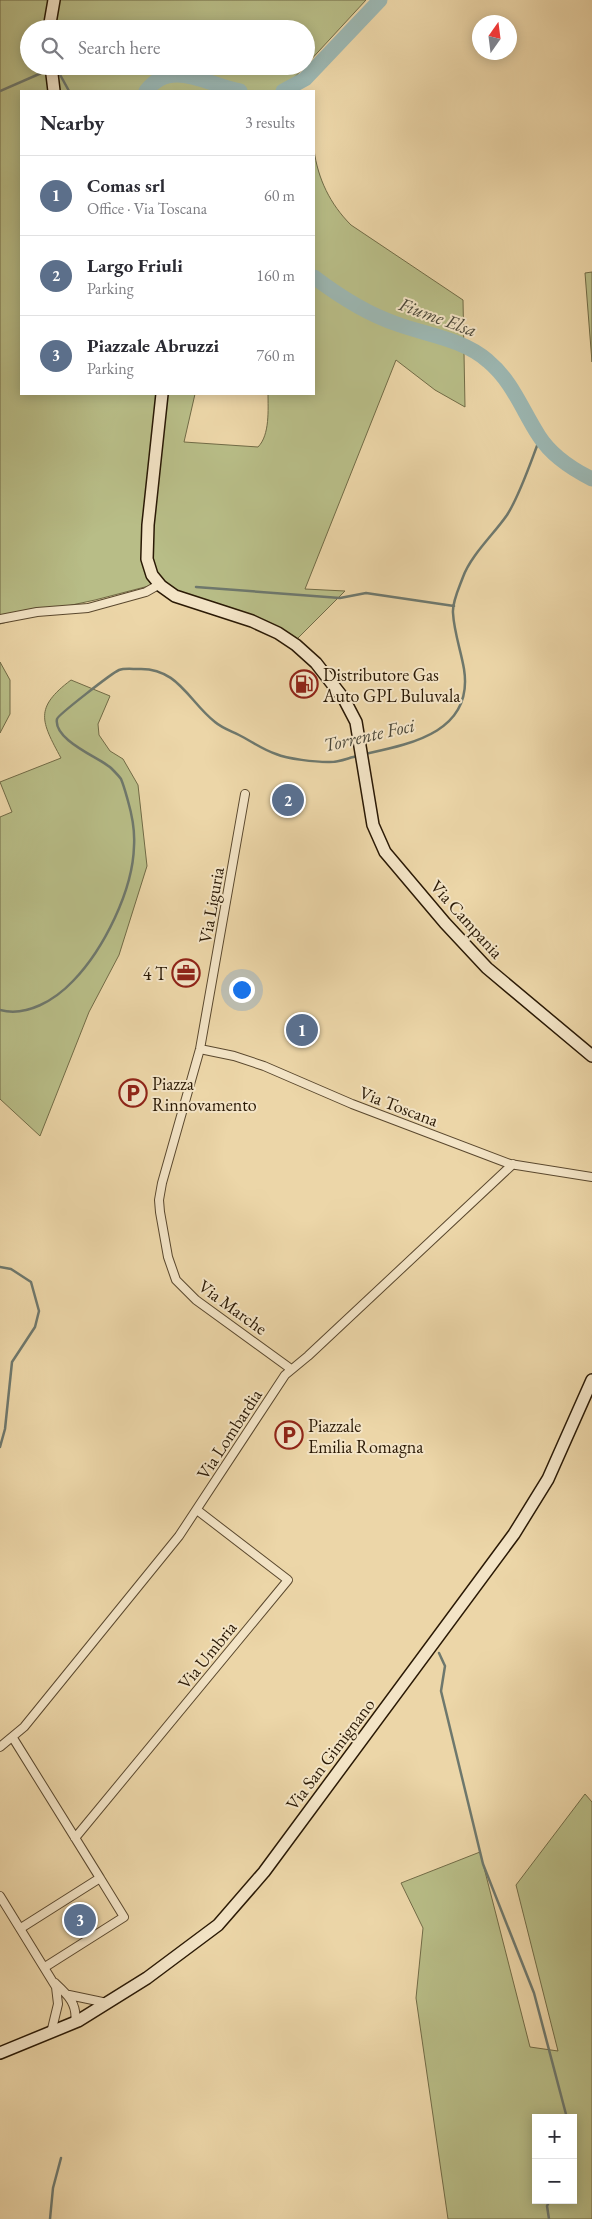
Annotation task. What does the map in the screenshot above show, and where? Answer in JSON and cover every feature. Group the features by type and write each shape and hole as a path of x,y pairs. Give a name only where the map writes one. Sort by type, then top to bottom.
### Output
{"street":[{"path":"51,20 54,0"},
{"path":"52,75 54,90"},
{"path":"0,619 37,612 88,608 146,592 160,584 150,573 147,550 162,395"},
{"name":"Via Campania","path":"160,584 172,594 184,599 266,627 296,645 316,663 352,712 358,733 375,833 383,848 398,868 467,947 497,977 592,1056"},
{"name":"Via Liguria","path":"200,1049 245,794"},
{"name":"Via Toscana","path":"200,1049 234,1056 264,1066 352,1104 513,1164 592,1177"},
{"name":"Via Marche","path":"200,1049 159,1200 172,1273 181,1286 196,1300 291,1369"},
{"name":"Via Lombardia","path":"0,1747 24,1727 163,1556 291,1369 308,1356 513,1164"},
{"name":"Via San Gimignano","path":"0,2053 75,2023 109,2003 214,1928 260,1879 526,1517 554,1467 592,1380"},
{"name":"Via Umbria","path":"75,1838 288,1580 196,1510"},
{"path":"13,1738 124,1917 45,1967"},
{"path":"20,1928 100,1878"},
{"path":"0,1896 53,1981 58,1999 51,2033"},
{"path":"53,1981 68,1995 75,2009 75,2023"},
{"path":"68,1995 109,2003"}],"green space":[{"path":"0,0 366,0 315,55 315,20 20,20 20,75 297,75 283,90 20,90 20,395 195,395 184,442 258,447 265,436 268,395 315,395 315,156 322,181 331,200 351,225 463,300 465,407 435,390 396,360 305,589 345,591 297,639 265,621 196,598 164,582 0,624"},
{"path":"592,272 592,362 585,273"},
{"path":"0,662 10,680 10,714 0,733"},
{"path":"71,680 110,696 98,724 99,735 110,751 123,759 138,785 147,866 119,955 89,1012 40,1136 0,1099 0,817 12,812 0,782 61,758 46,724 46,707 59,690"},
{"path":"585,1794 592,1802 592,2219 448,2219 416,1998 423,1928 401,1883 480,1852 530,2047 558,2051 516,1885"}],"waterway":[{"name":"Fiume Elsa","path":"315,68 380,0"},
{"path":"0,91 37,75"},
{"path":"60,75 68,90"},
{"name":"Fiume Elsa","path":"147,90 156,81 167,76 178,75"},
{"name":"Fiume Elsa","path":"178,75 190,76 236,90"},
{"name":"Fiume Elsa","path":"285,90 309,75"},
{"name":"Fiume Elsa","path":"315,278 343,298 364,310 397,324 467,347 488,361 504,378 544,443 570,466 592,479"},
{"name":"Torrente Foci","path":"365,754 401,745 436,731 449,721 459,707 465,690 464,669 454,620 453,609 455,600 471,561 512,507 540,438"},
{"path":"196,587 340,598 366,593 454,606"},
{"name":"Torrente Foci","path":"0,1010 10,1012 30,1009 58,995 66,988 84,968 106,936 122,900 128,881 134,846 133,823 125,790 121,779 111,768 78,748 62,734 58,727 57,719 106,678 123,669 152,670 163,674 182,687 206,714 218,724 281,756 331,762 357,756"},
{"name":"Torrente Foci","path":"0,1267 11,1269 31,1282 39,1311 35,1327 12,1362 5,1429 0,1447"},
{"path":"439,1653 445,1666 441,1691 483,1864 534,1993 566,2114"},
{"path":"50,2219 53,2188 61,2158"},
{"path":"548,2204 549,2219"}],"place":[{"name":"Distributore Gas Auto GPL Buluvala","path":"304,684"},
{"name":"Largo Friuli","path":"288,800"},
{"name":"4 T","path":"186,973"},
{"name":"Comas srl","path":"302,1030"},
{"name":"Piazza Rinnovamento","path":"133,1093"},
{"name":"Piazzale Emilia Romagna","path":"289,1435"},
{"name":"Piazzale Abruzzi","path":"80,1920"}]}
